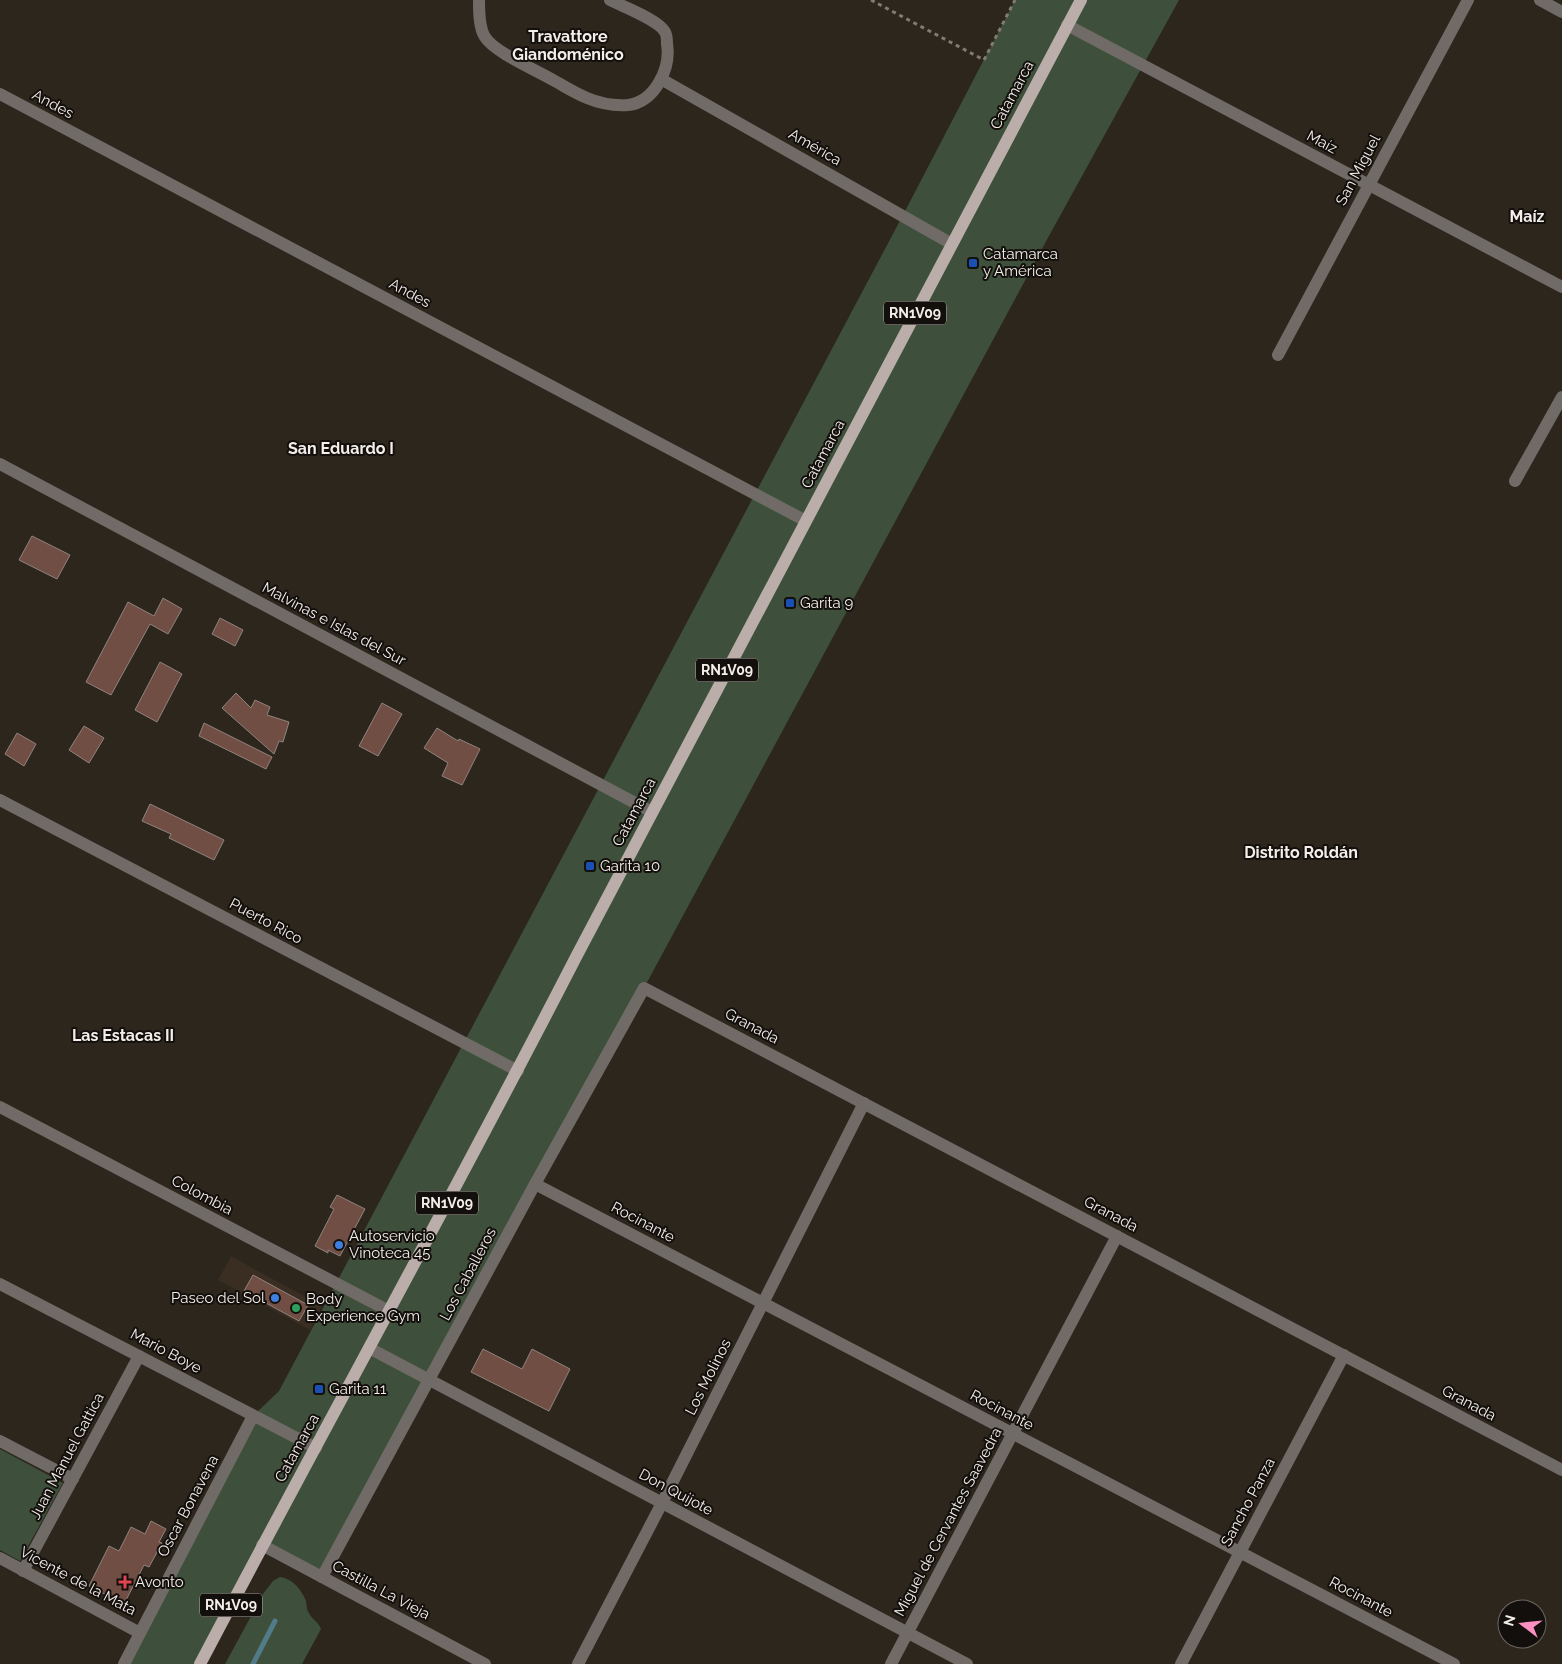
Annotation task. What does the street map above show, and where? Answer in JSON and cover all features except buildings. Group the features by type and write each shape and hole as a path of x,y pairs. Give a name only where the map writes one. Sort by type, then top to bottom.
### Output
{"main road":[{"name":"Catamarca","path":"200,1664 262,1545 316,1448 518,1070 652,812 1081,0"}],"street":[{"path":"479,0 479,16 484,37 497,49 587,98 607,104 629,104 642,100 654,90 662,79 669,52 666,33 654,20 634,13 610,0"},
{"name":"San Miguel","path":"1278,355 1468,0"},
{"path":"1540,0 1562,12"},
{"name":"Maíz","path":"1068,25 1562,287"},
{"name":"América","path":"662,79 952,244"},
{"name":"Andes","path":"0,94 806,522"},
{"path":"1516,481 1562,397"},
{"name":"Malvinas e Islas del Sur","path":"0,464 652,812"},
{"name":"Puerto Rico","path":"0,800 518,1070"},
{"name":"Granada","path":"644,988 1562,1470"},
{"name":"Los Caballeros","path":"322,1577 535,1184 644,988"},
{"name":"Los Molinos","path":"578,1664 662,1503 864,1103"},
{"name":"Colombia","path":"0,1107 389,1311"},
{"name":"Rocinante","path":"535,1184 1454,1664"},
{"name":"Miguel de Cervantes Saavedra","path":"891,1664 1117,1236"},
{"name":"Mario Boye","path":"0,1284 316,1448"},
{"name":"Don Quijote","path":"369,1348 967,1664"},
{"name":"Sancho Panza","path":"1181,1664 1344,1355"},
{"name":"Juan Manuel Gattica","path":"23,1571 139,1356"},
{"name":"Oscar Bonavena","path":"124,1664 254,1416"},
{"path":"0,1440 73,1479"},
{"name":"Castilla La Vieja","path":"262,1545 485,1664"},
{"name":"Vicente de la Mata","path":"0,1558 140,1633"}],"path":[{"path":"871,0 984,60 1015,0"}],"shaded area":[{"path":"231,1256 322,1306 310,1330 218,1280"}],"green space":[{"path":"1015,0 1179,0 1050,234 644,988 322,1577 262,1545 200,1664 124,1664 253,1416 279,1391 903,215"},
{"path":"0,1449 63,1483 20,1561 0,1550"},
{"path":"280,1577 293,1582 302,1592 308,1612 321,1629 302,1664 225,1664 263,1594 273,1581"}],"waterway":[{"path":"253,1664 275,1621"}],"place":[{"name":"Catamarca y América","path":"973,263"},
{"name":"Garita 9","path":"790,603"},
{"name":"Garita 10","path":"590,866"},
{"name":"Autoservicio Vinoteca 45","path":"339,1245"},
{"name":"Paseo del Sol","path":"275,1298"},
{"name":"Body Experience Gym","path":"296,1308"},
{"name":"Garita 11","path":"319,1389"},
{"name":"Avonto","path":"125,1582"}],"district":[{"name":"Travattore Giandoménico","path":"568,45"},
{"name":"Maíz","path":"1527,216"},
{"name":"San Eduardo I","path":"341,448"},
{"name":"Distrito Roldán","path":"1301,852"},
{"name":"Las Estacas II","path":"123,1035"}]}
